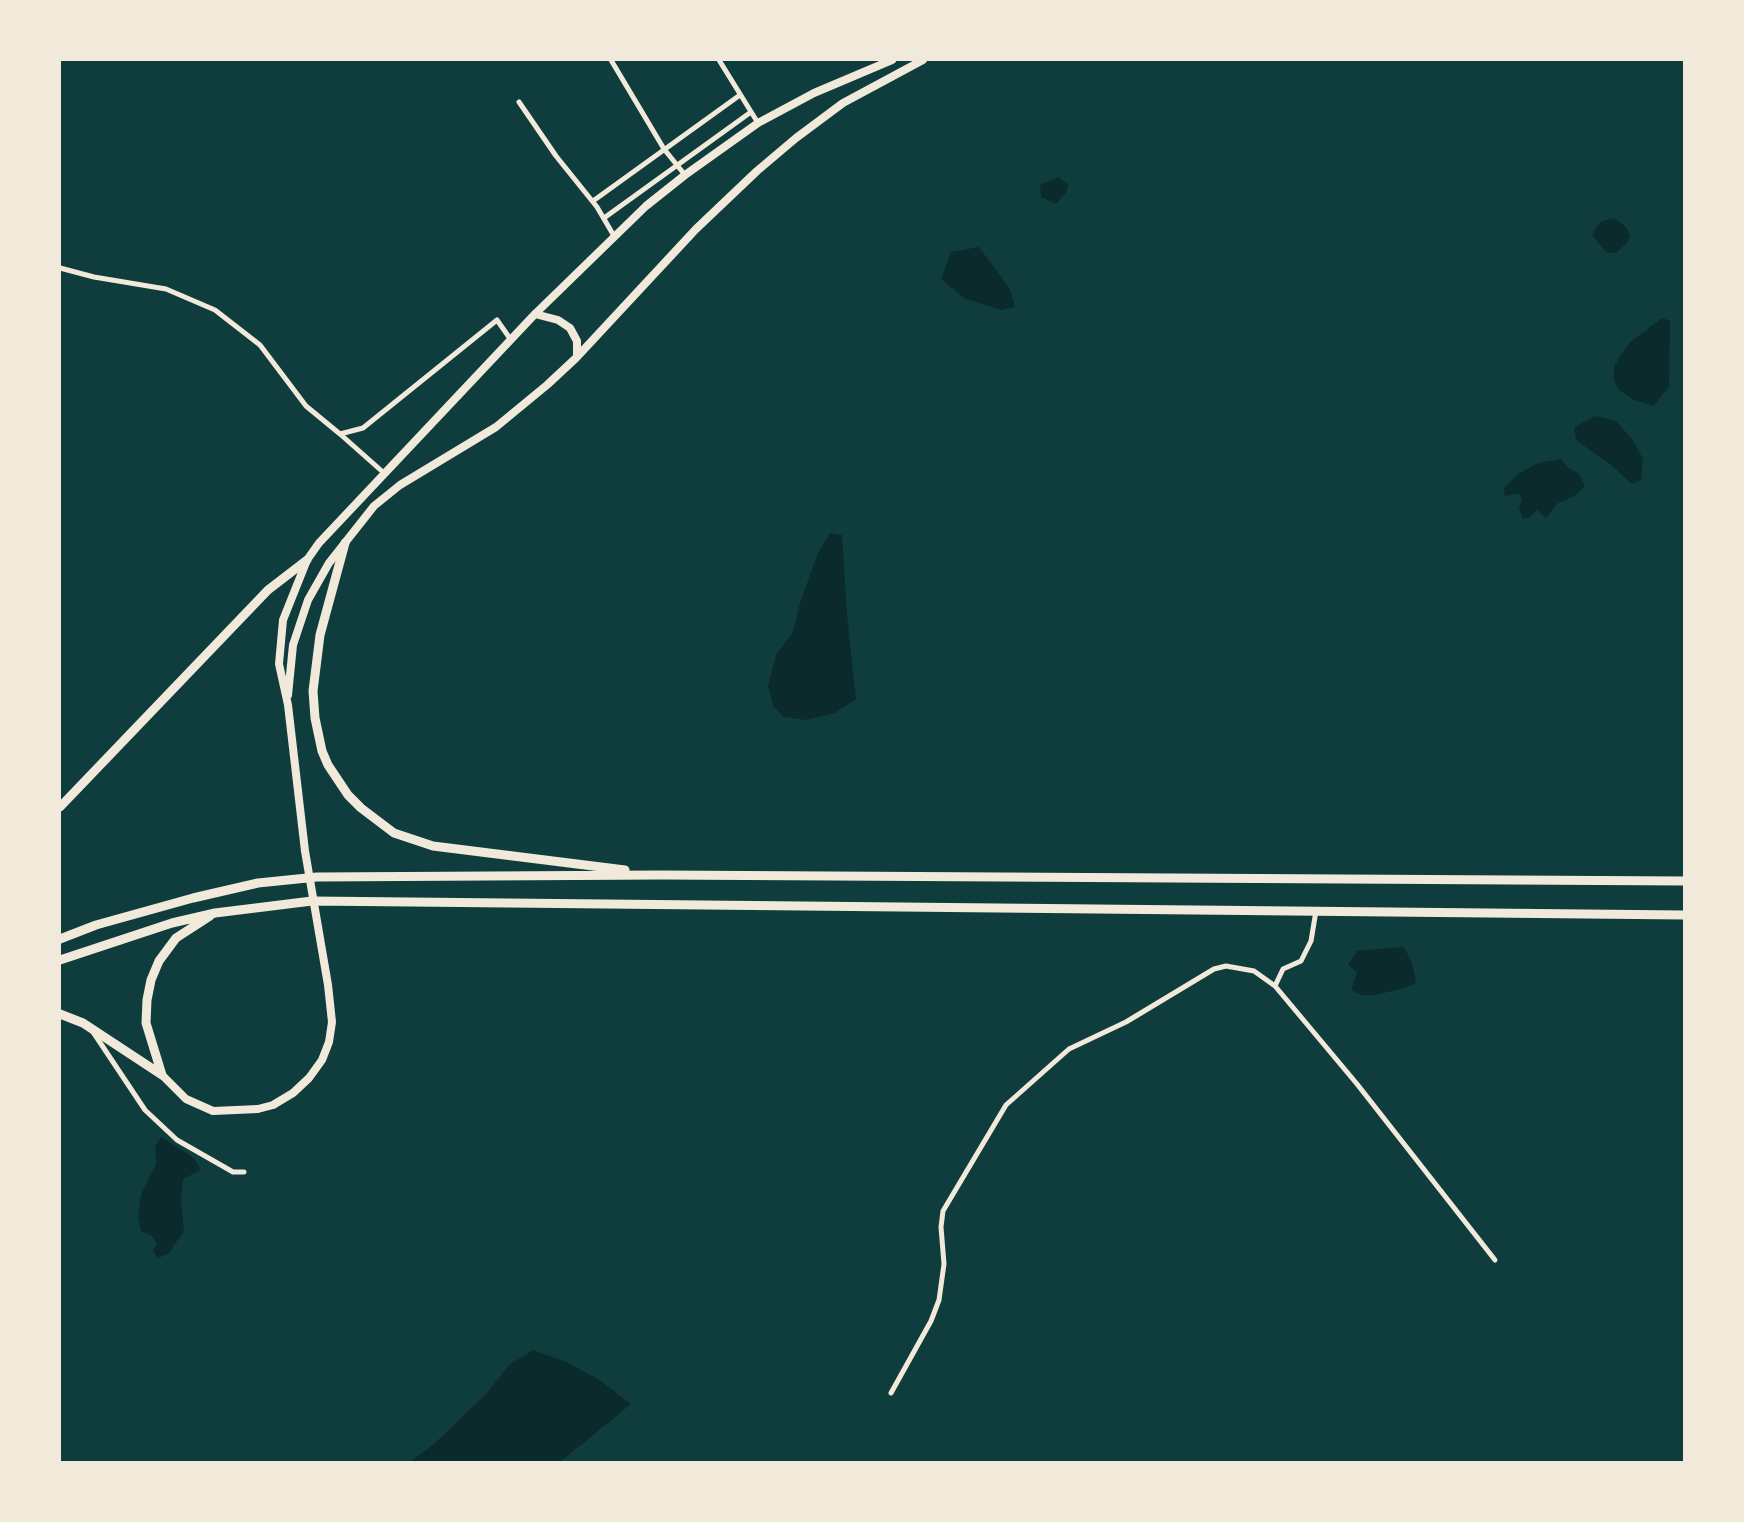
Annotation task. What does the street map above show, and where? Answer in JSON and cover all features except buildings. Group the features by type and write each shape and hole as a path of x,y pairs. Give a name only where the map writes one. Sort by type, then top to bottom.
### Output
{"highway":[{"path":"345,543 320,635 313,691 322,751 334,774 355,802 394,833 433,846 661,875"},
{"path":"60,807 268,590 307,560"},
{"path":"60,939 162,906 269,882 317,877 661,875 1685,881"},
{"path":"60,960 163,926 215,913 312,901 1685,915"},
{"path":"162,1075 146,1023 146,1000 151,980 159,961 176,939 215,913"},
{"path":"60,1014 92,1029 162,1075"}],"main road":[{"path":"162,1075 186,1099 213,1111 258,1109 273,1105 293,1094 316,1069 329,1042 332,1022 305,851 288,705 280,671 279,642 287,608 307,560 333,526 535,314 614,236 685,175 758,123 814,93 892,60"},
{"path":"288,705 293,645 318,580 374,506 400,485 496,427 547,385 576,358 696,229 757,171 843,103 923,60"},
{"path":"535,314 558,320 570,328 577,341 576,358"}],"street":[{"path":"611,60 664,149 685,175"},
{"path":"719,60 758,123"},
{"path":"593,201 740,94"},
{"path":"519,102 556,156 593,201 614,236"},
{"path":"604,218 751,112"},
{"path":"60,268 104,279 166,289 215,310 260,345 306,406 384,473"},
{"path":"340,434 363,428 497,320 511,340"},
{"path":"1275,986 1283,969 1301,961 1311,942 1316,911"},
{"path":"891,1393 931,1321 939,1300 944,1264 941,1227 943,1211 1011,1099 1069,1049 1126,1023 1213,969 1237,966 1254,971 1275,986 1357,1084 1495,1260"},
{"path":"92,1029 145,1110 177,1140 233,1172 244,1172"}],"water":[{"path":"1058,177 1068,184 1067,191 1056,204 1041,197 1040,185"},
{"path":"1614,218 1626,227 1630,236 1627,243 1616,253 1606,252 1592,235 1600,222"},
{"path":"979,247 1010,289 1015,307 1001,310 964,298 941,279 951,252"},
{"path":"1662,318 1670,321 1669,387 1653,406 1632,399 1619,390 1614,380 1614,366 1629,343"},
{"path":"1594,416 1616,421 1633,440 1643,459 1641,480 1632,484 1576,440 1574,428"},
{"path":"1561,459 1568,468 1578,473 1585,486 1573,497 1558,503 1546,518 1537,510 1528,518 1523,518 1519,508 1522,501 1519,493 1505,496 1504,488 1518,474 1538,463"},
{"path":"830,533 842,535 856,699 835,713 806,720 784,717 773,706 768,686 776,655 793,632 818,553"},
{"path":"1404,947 1412,963 1416,983 1375,995 1361,995 1351,990 1357,972 1348,965 1357,951"},
{"path":"161,1137 194,1158 201,1170 183,1179 181,1200 184,1231 168,1254 158,1258 153,1251 157,1243 152,1236 141,1231 138,1216 141,1195 156,1164 155,1147"},
{"path":"533,1350 566,1362 598,1379 631,1404 560,1462 410,1462 434,1444 487,1393 509,1365"}]}
